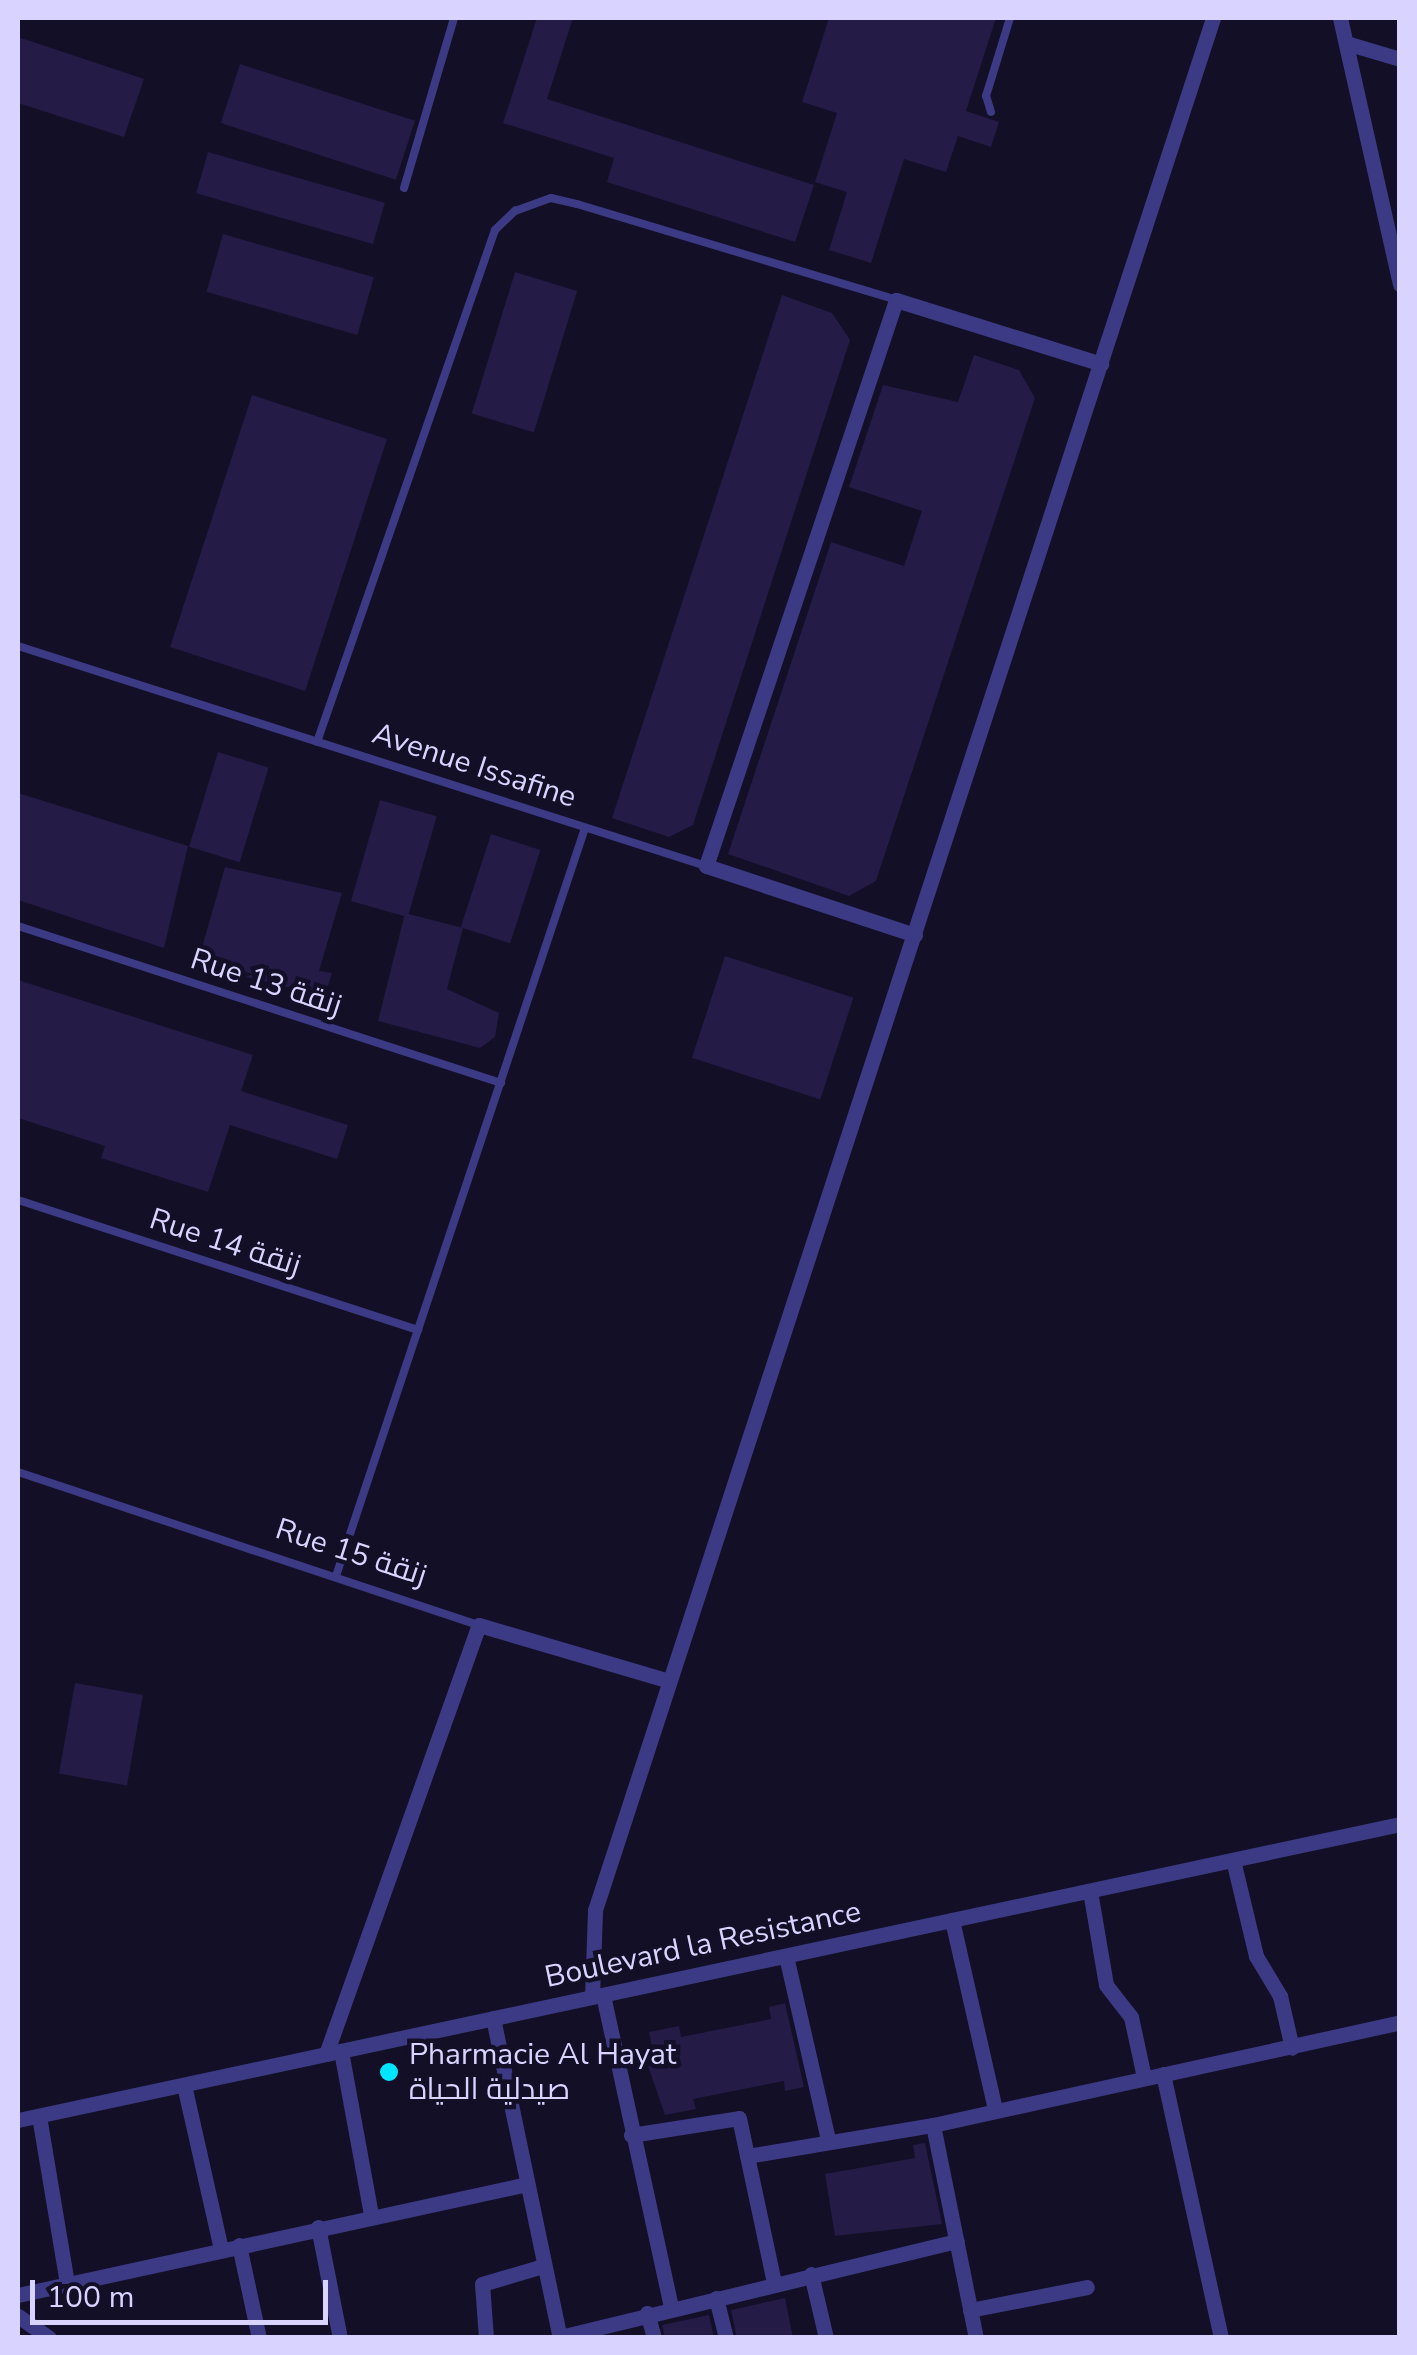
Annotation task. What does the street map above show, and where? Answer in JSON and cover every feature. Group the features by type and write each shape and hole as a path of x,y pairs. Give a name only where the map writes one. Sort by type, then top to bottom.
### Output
{"street":[{"path":"671,2307 598,1996 590,1927 1213,18"},
{"path":"1340,18 1400,284"},
{"path":"1346,43 1400,59"},
{"path":"706,866 896,300 1101,364"},
{"name":"Avenue Issafine","path":"706,866 915,935"},
{"path":"371,2215 334,2052 480,1625"},
{"name":"Rue 15 زنقة","path":"480,1625 669,1681"},
{"name":"Boulevard la Resistance","path":"18,2120 1400,1824"},
{"path":"1232,1860 1256,1956 1280,1996 1292,2048"},
{"path":"1090,1890 1106,1985 1130,2017 1144,2078"},
{"path":"952,1920 995,2110"},
{"path":"786,1956 828,2140"},
{"path":"493,2018 523,2186 560,2337 648,2312 956,2242"},
{"path":"748,2156 933,2125 1400,2022"},
{"path":"1164,2074 1221,2338"},
{"path":"184,2085 221,2248"},
{"path":"631,2135 736,2115 774,2282"},
{"path":"39,2116 68,2283"},
{"path":"933,2125 970,2310 971,2336"},
{"path":"18,2295 371,2215 523,2186"},
{"path":"318,2227 340,2338"},
{"path":"239,2245 259,2338"},
{"path":"486,2338 482,2284 543,2266"},
{"path":"811,2274 826,2338"},
{"path":"970,2310 1087,2288"},
{"path":"716,2298 726,2338"},
{"path":"648,2312 654,2338"},
{"path":"18,2316 49,2338"}],"lane":[{"path":"404,188 454,18"},
{"path":"992,112 986,96 1010,18"},
{"path":"318,742 496,230 515,210 551,198 896,300"},
{"name":"Avenue Issafine","path":"18,646 584,831 706,866"},
{"path":"336,1576 584,831"},
{"name":"Rue 13 زنقة","path":"18,926 500,1082"},
{"name":"Rue 14 زنقة","path":"18,1200 418,1330"},
{"name":"Rue 15 زنقة","path":"18,1472 480,1625"}],"building":[{"path":"537,18 573,18 547,99 814,185 795,242 607,182 614,158 503,123"},
{"path":"829,18 996,18 966,111 999,122 991,147 958,136 946,172 904,159 871,263 829,250 847,192 815,182 837,113 802,102"},
{"path":"18,37 144,79 124,137 18,103"},
{"path":"240,64 415,121 396,180 221,123"},
{"path":"208,152 385,203 373,244 196,193"},
{"path":"223,234 374,277 357,335 206,292"},
{"path":"515,272 577,291 534,433 472,414"},
{"path":"782,295 832,313 850,340 693,825 669,837 612,818"},
{"path":"974,355 1019,370 1035,398 876,881 849,896 728,854 831,542 904,566 922,511 849,487 883,385 958,402"},
{"path":"252,395 387,439 305,691 170,647"},
{"path":"218,752 269,767 240,862 189,847"},
{"path":"18,793 188,846 164,948 18,900"},
{"path":"380,800 437,816 408,917 351,901"},
{"path":"491,834 540,850 510,943 461,927"},
{"path":"225,867 342,893 319,971 332,973 325,996 197,965"},
{"path":"405,913 463,928 447,989 499,1013 495,1037 480,1048 378,1021"},
{"path":"725,956 853,998 820,1099 692,1058"},
{"path":"18,980 253,1055 241,1091 348,1125 337,1159 230,1125 208,1192 101,1158 105,1146 18,1118"},
{"path":"75,1683 143,1695 127,1786 59,1774"},
{"path":"785,2003 804,2087 785,2091 784,2081 693,2099 696,2109 665,2115 648,2066 655,2065 649,2032 679,2026 681,2037 771,2019 769,2007"},
{"path":"925,2143 942,2224 835,2236 825,2174 915,2158 913,2145"},
{"path":"785,2298 793,2338 737,2338 731,2310"},
{"path":"709,2315 714,2338 665,2338 662,2325"}],"place":[{"name":"Pharmacie Al Hayat صيدلية الحياة","path":"389,2072"}]}
